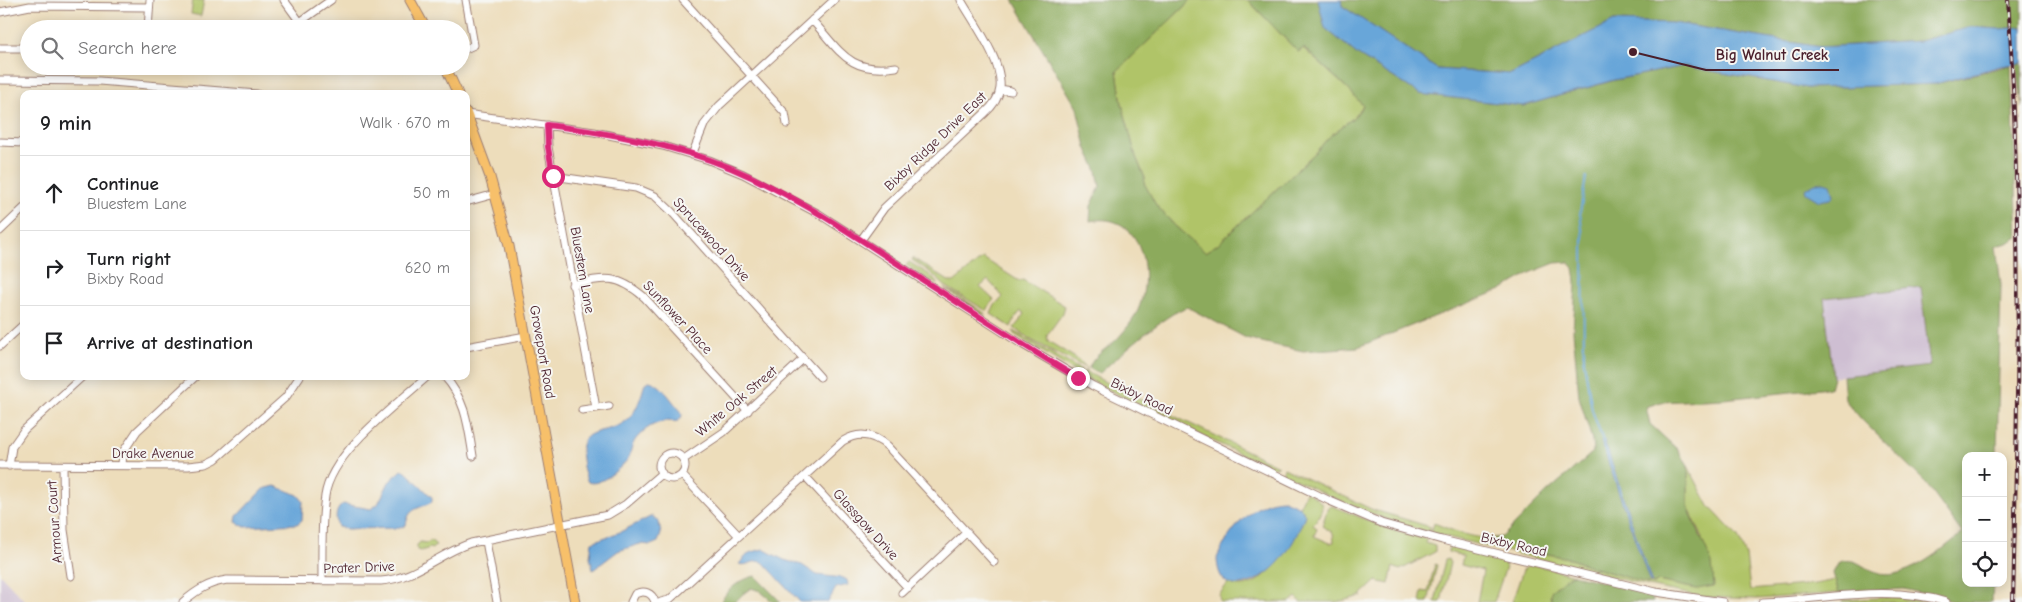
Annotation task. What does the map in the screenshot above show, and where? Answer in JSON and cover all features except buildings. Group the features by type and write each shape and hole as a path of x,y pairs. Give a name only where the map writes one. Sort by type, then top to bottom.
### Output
{"main road":[{"path":"410,0 421,20"},
{"path":"449,75 456,90"},
{"name":"Groveport Road","path":"470,124 495,194 509,246 575,602"}],"street":[{"path":"284,0 299,20"},
{"path":"309,20 331,0"},
{"path":"466,0 470,20"},
{"path":"683,0 785,113 787,124"},
{"path":"692,155 697,140 712,114 834,0"},
{"name":"Bixby Ridge Drive East","path":"861,240 884,208 993,106 1000,89 1000,79 995,60 961,0"},
{"path":"0,12 30,6 150,4 149,20"},
{"path":"812,20 854,64 870,69 896,67"},
{"path":"470,22 474,45 470,47"},
{"path":"0,48 20,48"},
{"path":"0,80 99,82 204,90"},
{"path":"1000,89 1011,91"},
{"name":"Bixby Road","path":"470,114 618,136 663,146 729,167 782,192 861,240 1028,348 1093,386 1364,516 1429,536 1656,592 1723,602"},
{"name":"Bluestem Lane","path":"547,125 548,147 553,176 596,408"},
{"path":"0,142 20,143"},
{"name":"Sprucewood Drive","path":"553,176 636,188 655,196 820,377"},
{"path":"470,201 495,194"},
{"path":"0,231 20,212"},
{"name":"Sunflower Place","path":"572,285 608,278 619,280 632,286 748,411"},
{"path":"0,346 20,328"},
{"path":"470,347 526,336"},
{"name":"White Oak Street","path":"684,459 724,432 803,359"},
{"path":"9,466 12,447 24,430 79,380"},
{"path":"122,466 123,452 136,431 192,380"},
{"name":"Drake Avenue","path":"0,466 188,466 206,464 216,459 286,397 297,380"},
{"path":"322,581 325,495 332,476 352,446 424,380"},
{"path":"447,380 458,394 462,405 473,456"},
{"path":"582,410 609,406"},
{"path":"660,602 669,600 848,438 864,434 875,438 888,447 994,562"},
{"path":"673,452 684,459 686,467 678,478 669,478 662,473 659,465 665,455 673,452"},
{"name":"Armour Court","path":"62,466 64,530 70,576"},
{"name":"Prater Drive","path":"183,602 198,589 213,582 227,580 381,581 401,578 453,550 561,524 608,515 626,504 662,473"},
{"path":"682,475 739,536"},
{"name":"Glassgow Drive","path":"805,476 905,591 967,532"},
{"path":"486,541 498,602"},
{"path":"631,602 635,594 646,591 651,594 655,602"},
{"path":"1762,602 1883,593 1919,596 1946,602"}],"shaded area":[{"path":"1921,287 1930,366 1833,377 1823,298"},
{"path":"0,574 26,602 0,602"}],"green space":[{"path":"193,0 204,0 201,16 191,14"},
{"path":"1013,0 1191,0 1117,71 1122,104 1136,157 1145,178 1144,183 1156,205 1175,226 1205,252 1218,244 1314,154 1330,136 1354,117 1363,106 1349,90 1304,48 1298,52 1248,0 1318,0 1325,28 1358,55 1420,94 1523,106 1615,80 1684,66 1807,88 1935,84 2011,65 2018,237 2008,243 1996,246 2001,285 1997,452 1962,452 1962,533 1924,481 1862,420 1845,400 1843,376 1930,366 1921,287 1824,298 1833,377 1830,388 1724,399 1661,402 1646,407 1650,424 1677,449 1688,466 1688,507 1712,563 1714,586 1697,589 1658,581 1654,584 1646,583 1568,558 1509,546 1494,538 1502,537 1546,493 1593,452 1592,440 1579,397 1573,331 1576,282 1574,268 1569,262 1555,263 1530,273 1501,290 1358,347 1303,351 1270,344 1246,338 1187,307 1154,327 1099,374 1089,368 1091,364 1097,356 1115,341 1131,322 1138,310 1143,295 1144,263 1140,248 1132,235 1122,225 1108,220 1090,221 1091,206 1100,187 1097,171 1086,147 1077,108"},
{"path":"1191,0 1248,0 1298,52 1303,48 1349,90 1363,106 1354,117 1330,136 1314,154 1218,244 1205,252 1175,226 1155,204 1144,183 1145,178 1136,157 1122,104 1117,71"},
{"path":"1341,0 2022,0 2022,27 1999,29 1971,27 1920,41 1820,47 1674,23 1614,21 1511,74 1437,69 1342,6"},
{"path":"2022,63 2022,107 2017,64"},
{"path":"913,258 950,282 954,282 983,258 1019,281 1023,280 1065,306 1063,313 1047,335 1048,341 1077,359 1088,369 1033,341 1014,328 1025,314 1021,311 1011,327 991,314 994,306 1003,297 988,280 980,287 994,300 987,311 945,286 930,272 912,260"},
{"path":"909,262 930,275 938,284 906,265"},
{"path":"944,288 956,294 986,314 982,314"},
{"path":"1013,331 1081,370 1077,373 1014,334"},
{"path":"1085,371 1120,390 1278,466 1271,468 1164,418 1086,378 1083,376"},
{"path":"1688,466 1709,506 1738,537 1746,555 1750,590 1815,584 1835,580 1839,593 1757,599 1702,597 1653,587 1431,533 1434,523 1471,536 1494,538 1509,546 1568,558 1646,583 1655,584 1658,581 1697,589 1702,536 1688,507"},
{"path":"1284,468 1371,509 1431,527 1429,532 1391,521 1336,499 1282,473"},
{"path":"1306,492 1318,499 1322,506 1322,510 1313,525 1317,528 1314,536 1330,543 1334,542 1333,533 1322,526 1328,507 1332,506 1392,530 1427,539 1426,543 1435,546 1435,552 1400,570 1393,567 1389,584 1376,581 1362,596 1337,602 1301,602 1296,597 1290,602 1220,602 1219,595 1228,583 1239,586 1249,585 1259,580 1277,563 1303,522 1304,514 1299,507"},
{"path":"1962,533 1962,587 1993,587 1992,602 1956,602 1904,589 1839,593 1833,573 1839,562 1854,561 1874,572 1885,575 1896,574 1909,570 1944,548"},
{"path":"431,540 436,545 432,549 417,550 417,545 420,542 427,543"},
{"path":"1453,546 1506,560 1507,564 1504,565 1506,567 1494,602 1477,602 1483,571 1461,565 1463,556 1448,552 1448,549"},
{"path":"1448,559 1450,563 1441,602 1435,602 1445,560"},
{"path":"1435,564 1437,565 1428,602 1420,602 1422,591 1428,592"},
{"path":"1529,565 1574,575 1550,596 1551,602 1512,602 1523,570"},
{"path":"1574,575 1652,594 1653,602 1551,602 1551,591 1569,576"},
{"path":"755,576 781,602 773,602 760,591 751,588 735,602 721,602 735,585"},
{"path":"1896,597 1933,602 1843,602 1843,600"}],"water":[{"path":"1318,0 1341,0 1342,6 1437,69 1511,74 1614,21 1674,23 1820,47 1920,41 1971,27 1999,29 2022,27 2022,63 2001,66 1935,84 1807,88 1684,66 1614,80 1523,106 1420,94 1358,55 1325,28"},
{"path":"1815,183 1831,184 1834,195 1831,199 1819,201 1806,193 1805,189"},
{"path":"649,381 654,382 666,393 681,411 681,418 678,421 657,423 646,429 634,441 627,460 620,468 603,480 593,483 588,482 582,459 581,448 584,440 595,432 619,426 626,421 636,409 645,383"},
{"path":"1604,440 1652,583 1650,583 1601,441"},
{"path":"402,470 432,497 432,502 412,512 407,519 406,525 400,528 347,529 338,527 336,514 340,506 343,504 371,509 378,504 389,482"},
{"path":"275,486 298,495 303,501 302,520 297,524 245,527 236,522 237,516 263,489"},
{"path":"1284,500 1300,507 1305,515 1294,540 1282,558 1270,571 1251,582 1241,585 1232,584 1224,580 1219,572 1217,558 1235,528 1252,511 1262,505"},
{"path":"652,516 659,522 661,534 658,542 651,545 640,544 618,551 593,570 590,557 592,542 620,532"},
{"path":"763,549 784,560 802,565 817,575 843,578 847,580 848,585 836,588 828,602 800,602 763,562 756,561 745,565 739,564 749,553"}],"waterway":[{"path":"1586,177 1580,213 1583,237 1584,362 1592,410 1603,441"}],"railway":[{"path":"2008,0 2015,150 2018,301 2013,602"}],"place":[{"name":"Big Walnut Creek","path":"1633,52"}],"route":[{"path":"553,176 548,147 547,125 618,136 663,146 729,167 804,204 1020,343 1078,378"}]}
